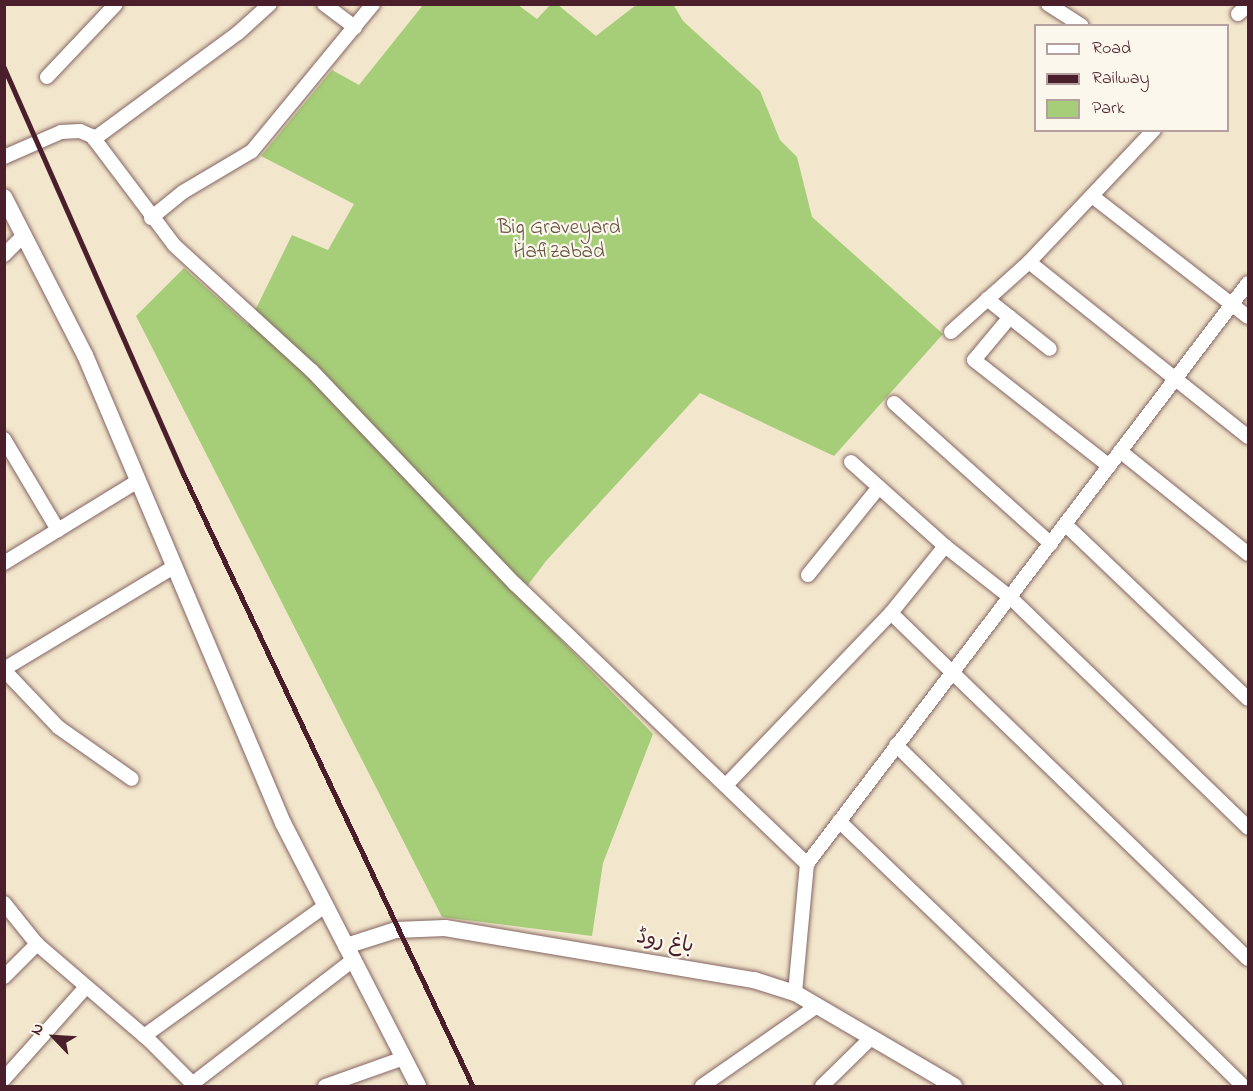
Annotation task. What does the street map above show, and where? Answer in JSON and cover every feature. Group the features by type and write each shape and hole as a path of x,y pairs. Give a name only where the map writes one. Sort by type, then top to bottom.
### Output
{"street":[{"path":"47,77 116,4"},
{"path":"94,139 238,33 270,4"},
{"path":"324,4 355,27"},
{"path":"151,218 183,192 252,151 373,4"},
{"path":"1048,4 1079,24"},
{"path":"4,157 61,132 80,131 94,139 120,170 151,218 174,245 312,371 516,584 727,784 807,864"},
{"path":"951,332 1029,262 1152,132"},
{"path":"1092,196 1248,317"},
{"path":"4,197 85,355 283,823 418,1086"},
{"path":"4,255 23,236"},
{"path":"1029,262 1248,437"},
{"path":"795,993 807,864 896,745 1067,526 1120,451 1248,283"},
{"path":"987,299 1050,349"},
{"path":"1010,317 974,360 1109,466"},
{"path":"894,403 1051,544"},
{"path":"4,439 58,530"},
{"path":"1120,451 1248,554"},
{"path":"851,462 945,546 1011,598 1248,828"},
{"path":"4,563 138,482"},
{"path":"808,575 879,487"},
{"path":"1067,526 1248,699"},
{"path":"727,784 891,613 945,546"},
{"path":"132,779 58,727 4,670 174,567"},
{"path":"891,613 1248,959"},
{"path":"896,745 1243,1086"},
{"path":"839,821 1115,1086"},
{"path":"4,903 37,944 85,988 144,1036 193,1085 349,953"},
{"path":"144,1036 326,906"},
{"name":"باغ روڈ","path":"349,953 396,930 446,928 754,980 795,993 954,1086"},
{"path":"4,977 37,944"},
{"path":"4,1079 85,988"},
{"path":"702,1086 818,1006"},
{"path":"822,1086 872,1038"},
{"path":"325,1086 404,1058"}],"green space":[{"name":"Big Graveyard Hafizabad","path":"673,4 683,21 760,91 780,140 797,157 812,217 943,334 834,456 700,393 546,561 519,597 653,734 603,863 592,936 442,917 136,316 184,268 248,325 292,235 328,250 354,204 261,156 332,70 359,85 423,5 518,5 537,19 550,5 558,5 596,36 636,5"}],"railway":[{"path":"4,67 184,475 473,1086"}]}
